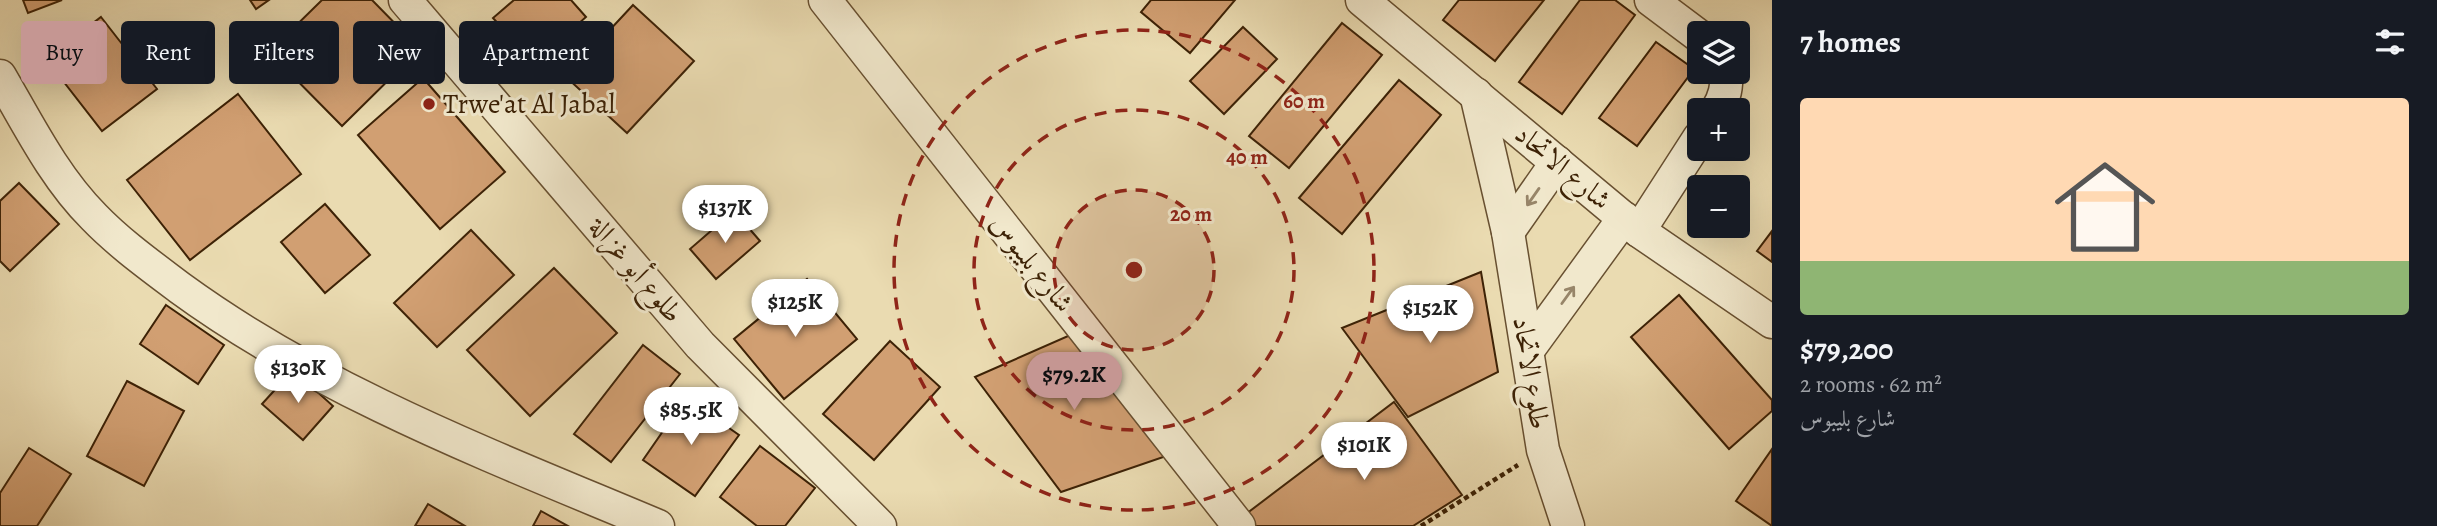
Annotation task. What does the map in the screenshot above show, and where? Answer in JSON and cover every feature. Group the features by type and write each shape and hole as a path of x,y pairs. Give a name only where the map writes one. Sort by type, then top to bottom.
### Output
{"street":[{"name":"طلوع أبو غزالة","path":"405,0 700,345 880,526"},
{"name":"شارع بليبوس","path":"825,0 1240,526"},
{"name":"شارع الاتحاد","path":"1362,0 1631,225 1772,322"},
{"path":"1651,0 1687,27"},
{"path":"0,76 53,166 94,217 155,270 215,314 319,375 471,447 658,526"},
{"name":"طلوع الاتحاد","path":"1476,94 1508,232 1543,450 1568,526"},
{"path":"1528,350 1687,153"},
{"path":"1508,232 1557,162"}],"path":[{"path":"1421,526 1543,450"}],"building":[{"path":"23,0 62,0 28,13"},
{"path":"250,0 269,0 256,9"},
{"path":"322,0 372,0 393,21 353,21 353,84 385,84 342,126 301,84 339,84 339,21 301,21"},
{"path":"514,0 571,0 586,17 581,21 496,21 493,18"},
{"path":"1151,0 1235,0 1190,53 1141,12"},
{"path":"1459,0 1544,0 1495,61 1443,20"},
{"path":"1580,0 1615,0 1635,15 1562,114 1519,82"},
{"path":"633,5 694,61 627,133 574,84 614,84 614,25"},
{"path":"1342,23 1382,55 1289,168 1249,136"},
{"path":"107,25 121,43 121,84 153,84 157,89 102,131 65,84 107,84"},
{"path":"1243,27 1277,59 1224,114 1190,81"},
{"path":"1656,42 1687,64 1687,78 1637,146 1599,118"},
{"path":"1399,80 1441,115 1342,234 1299,198"},
{"path":"416,84 428,84 505,172 440,229 358,135"},
{"path":"238,94 301,174 190,260 127,180"},
{"path":"19,183 59,224 10,271 0,261 0,201"},
{"path":"325,204 370,255 325,293 281,242"},
{"path":"734,211 760,241 716,279 690,249"},
{"path":"471,230 514,275 437,347 394,303"},
{"path":"1772,231 1772,262 1757,251"},
{"path":"554,268 617,333 530,416 467,350"},
{"path":"1481,272 1498,372 1408,417 1342,328"},
{"path":"807,279 857,339 784,399 734,339"},
{"path":"1679,295 1772,400 1772,411 1729,449 1631,337"},
{"path":"166,305 224,345 198,384 140,344"},
{"path":"1084,329 1175,453 1061,492 975,377"},
{"path":"890,341 940,387 874,460 823,414"},
{"path":"643,345 680,374 611,462 574,434"},
{"path":"293,370 333,406 303,440 262,404"},
{"path":"127,381 184,411 144,486 87,456"},
{"path":"686,398 739,435 695,496 643,460"},
{"path":"1394,402 1462,495 1413,526 1249,526 1242,517"},
{"path":"760,446 815,488 785,526 757,526 720,497"},
{"path":"29,448 71,474 37,526 0,526 0,493"},
{"path":"1772,449 1772,526 1736,501"},
{"path":"428,504 465,526 415,526"},
{"path":"541,511 568,526 533,526"}],"place":[{"name":"Trwe'at Al Jabal","path":"429,104"}]}
